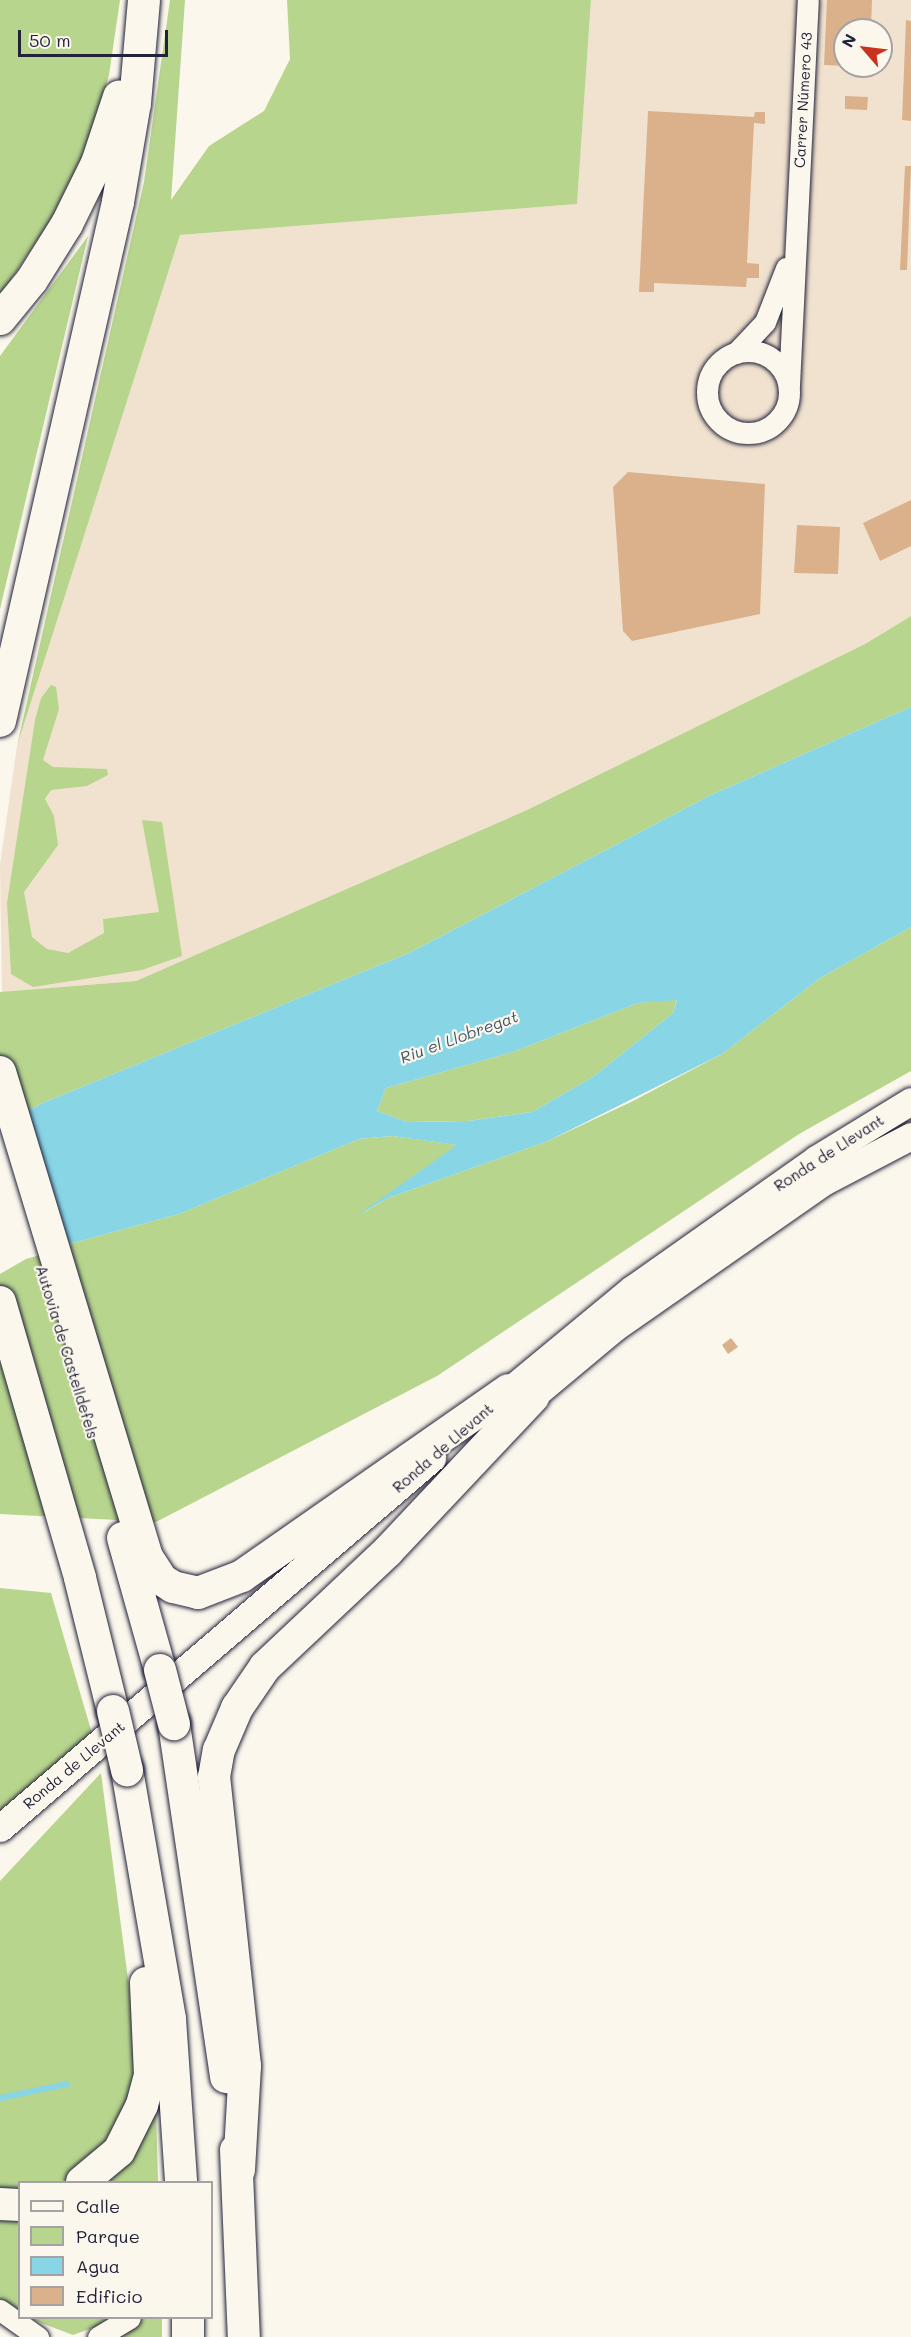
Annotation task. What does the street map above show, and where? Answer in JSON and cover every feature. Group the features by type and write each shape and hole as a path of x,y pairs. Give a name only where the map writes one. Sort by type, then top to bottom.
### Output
{"highway":[{"path":"0,319 49,255 97,163 118,100 139,0"},
{"path":"0,721 118,201 135,103 144,0"},
{"path":"1,1075 138,1558 160,1670 174,1725 239,2170"},
{"name":"Autovia de Castelldefels","path":"0,1146 138,1558"},
{"path":"0,1302 80,1578 127,1770 151,1895 170,2019 181,2181"},
{"path":"138,1558 162,1580 184,1592 218,1588 521,1394"},
{"path":"244,2337 239,2170 245,2066 214,1777 219,1750 237,1708 265,1667 388,1551 521,1394"},
{"path":"83,2181 119,2151 130,2135 150,2075 145,1969 151,1895"},
{"path":"0,2204 18,2205"},
{"path":"188,2319 188,2337"}],"main road":[{"name":"Ronda de Llevant","path":"0,1848 445,1464 632,1289 816,1159 911,1101"},
{"name":"Ronda de Llevant","path":"0,1828 521,1394 806,1194 911,1137"}],"street":[{"name":"Carrer Número 43","path":"789,385 808,0"},
{"name":"Carrer Número 43","path":"736,353 756,335 776,301 797,199"},
{"path":"757,352 770,357 781,366 789,385 787,406 775,423 756,432 729,428 714,414 708,389 714,369 736,353 757,352"},
{"path":"0,2310 38,2337"},
{"path":"98,2337 128,2319"}],"shaded area":[{"path":"591,0 911,0 911,616 865,644 527,810 136,981 2,992 0,865 17,746 180,235 577,204"}],"green space":[{"path":"0,0 120,0 109,75 87,148 51,220 0,296"},
{"path":"170,0 185,0 171,200 209,146 264,111 290,59 287,0 591,0 577,204 180,235 17,746 144,182"},
{"path":"88,236 0,609 0,356"},
{"path":"911,616 911,707 711,795 409,953 45,1102 0,1125 0,992 136,981 527,810 865,644"},
{"path":"51,685 56,687 59,709 43,760 53,767 107,769 108,775 87,786 51,790 45,799 54,816 58,845 24,892 32,937 47,949 68,953 104,933 103,919 159,912 142,820 162,822 182,956 142,970 33,987 11,974 7,903 35,720 41,698"},
{"path":"911,927 911,1071 799,1134 437,1376 156,1522 0,1514 0,1271 25,1256 179,1214 359,1139 392,1136 458,1145 361,1214 388,1198 548,1141 631,1102 722,1054 820,978"},
{"path":"677,999 673,1013 593,1077 532,1112 468,1121 407,1122 377,1111 386,1088 513,1052 638,1003"},
{"path":"0,1588 51,1593 93,1737 0,1818"},
{"path":"101,1773 140,2071 120,2133 68,2181 18,2181 18,2190 0,2192 0,1881"},
{"path":"155,2071 158,2181 100,2181"},
{"path":"0,2212 18,2212 18,2311 0,2301"},
{"path":"31,2319 117,2319 73,2335"},
{"path":"142,2319 162,2319 162,2337 120,2337"}],"water":[{"name":"Riu el Llobregat","path":"911,707 911,927 820,978 722,1054 548,1141 388,1198 355,1217 457,1145 392,1136 359,1139 179,1214 25,1256 0,1125 45,1102 409,953 711,795","holes":["677,1000 673,1013 593,1077 532,1112 468,1121 407,1122 377,1111 386,1088 513,1052 638,1003"]}],"pier":[{"path":"0,1122 65,1248 26,1259 0,1274"}],"building":[{"path":"827,0 872,0 871,18 833,18 833,65 824,65"},
{"path":"906,20 911,21 911,121 902,120"},
{"path":"845,96 868,97 867,110 845,109"},
{"path":"648,111 754,117 755,112 765,112 765,124 754,123 747,263 759,264 759,278 747,278 746,287 654,283 654,292 639,292"},
{"path":"905,166 911,166 907,270 900,270"},
{"path":"628,472 765,484 760,614 632,641 623,631 613,487"},
{"path":"911,500 911,546 880,561 863,523"},
{"path":"797,525 840,527 838,574 794,573"},
{"path":"731,1338 738,1347 728,1354 722,1345"}],"waterway":[{"path":"0,2098 67,2084"}]}
